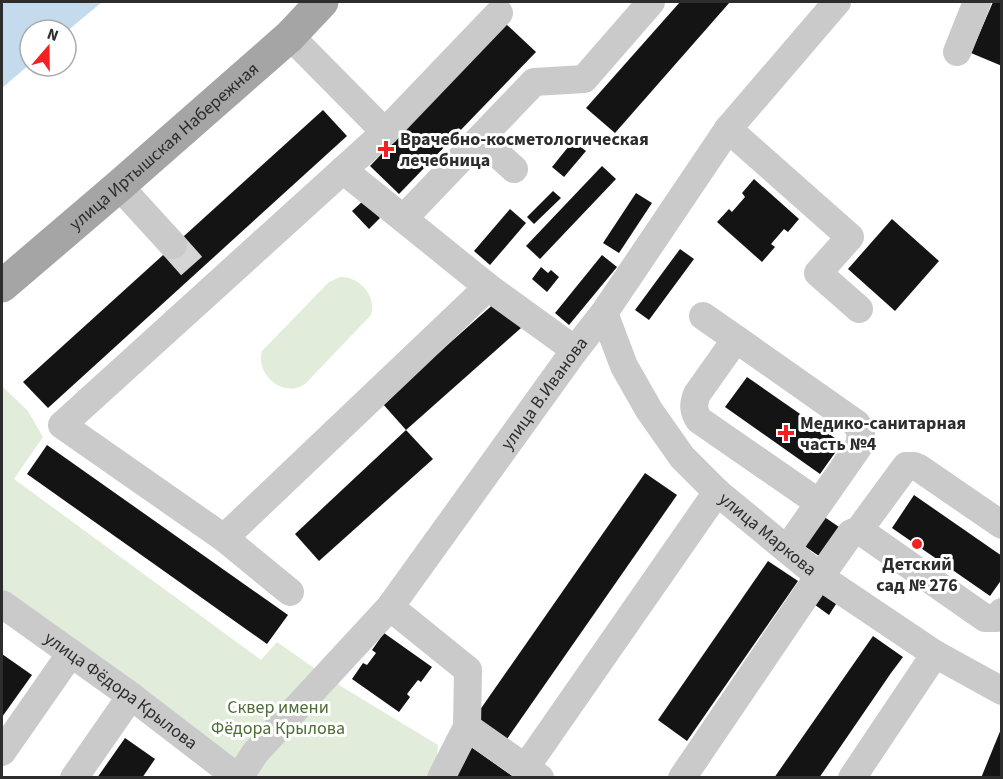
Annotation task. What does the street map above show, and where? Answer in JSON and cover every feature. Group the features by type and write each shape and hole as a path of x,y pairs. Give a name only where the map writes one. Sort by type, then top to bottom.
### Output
{"main road":[{"name":"улица Иртышская Набережная","path":"2,285 290,36 322,2"}],"street":[{"path":"404,218 534,82 584,79 651,2"},
{"name":"улица В.Иванова","path":"239,777 255,753 390,607 604,313 728,129 837,2"},
{"path":"957,52 977,2"},
{"path":"290,592 224,538 62,425 205,280 343,170 385,132 499,13"},
{"path":"290,36 385,132"},
{"path":"728,129 850,237 818,273 859,309"},
{"path":"481,139 514,170"},
{"path":"343,170 488,287 575,350"},
{"path":"119,186 173,246"},
{"path":"224,538 488,287"},
{"name":"улица Маркова","path":"604,313 624,366 650,410 682,457 717,492 820,577 935,654 1002,690"},
{"path":"703,316 857,424 860,429 862,439 859,446 787,549"},
{"path":"736,339 694,401 695,413 699,420 819,503"},
{"path":"686,776 820,577 851,533 859,530 902,469 909,465 919,468 1002,525"},
{"path":"467,727 533,772 717,492"},
{"path":"859,530 985,618 996,618 1002,612"},
{"name":"улица Фёдора Крылова","path":"2,604 131,696 210,769 239,777"},
{"path":"390,607 468,670 467,727 441,777"},
{"path":"2,752 71,653"},
{"path":"852,777 935,654"},
{"path":"74,777 131,696"}],"green space":[{"path":"340,277 354,280 365,288 371,301 371,315 305,384 297,388 288,388 273,382 263,368 262,351 329,282"},
{"name":"Сквер имени Фёдора Крылова","path":"2,386 28,411 43,437 14,479 261,660 277,642 334,682 438,745 435,772 442,777 252,777 2,597"}],"water":[{"path":"2,2 102,2 78,22 78,18 18,18 18,74 2,88"}],"building":[{"path":"680,2 730,2 615,133 586,108"},
{"path":"993,2 1002,2 1002,66 971,53"},
{"path":"506,24 536,52 399,194 370,166"},
{"path":"323,110 347,136 48,408 23,382"},
{"path":"573,141 586,151 564,177 552,167"},
{"path":"602,166 616,179 540,259 526,246"},
{"path":"754,179 799,219 788,232 784,229 771,244 775,247 762,262 717,222 729,209 732,212 745,197 742,193"},
{"path":"553,191 561,198 534,224 527,217"},
{"path":"636,193 652,203 619,253 603,243"},
{"path":"364,200 380,218 369,229 352,211"},
{"path":"510,209 526,223 490,265 474,251"},
{"path":"892,219 939,261 895,311 848,269"},
{"path":"680,249 694,259 649,320 635,310"},
{"path":"602,255 617,267 569,325 555,313"},
{"path":"541,267 548,273 551,270 559,277 547,292 532,279"},
{"path":"497,301 521,328 406,430 382,403"},
{"path":"747,377 842,443 820,474 725,407"},
{"path":"406,430 433,459 319,561 295,534"},
{"path":"47,445 288,615 267,644 27,474"},
{"path":"645,473 677,495 507,739 475,717"},
{"path":"914,495 1002,556 1002,579 990,596 892,528"},
{"path":"820,514 842,529 822,558 800,543"},
{"path":"768,561 798,581 687,741 658,720"},
{"path":"820,589 838,601 829,615 811,602"},
{"path":"384,633 432,667 421,682 418,680 407,694 410,697 399,712 352,679 363,663 367,665 376,653 372,650"},
{"path":"873,636 903,657 819,778 774,778"},
{"path":"2,654 32,675 2,717"},
{"path":"1001,729 1002,778 981,778"},
{"path":"125,738 155,759 142,778 97,778"},
{"path":"471,747 515,778 450,778"}],"tunnel":[{"path":"173,245 197,272"}],"place":[{"name":"Врачебно-косметологическая лечебница","path":"386,149"},
{"name":"Медико-санитарная часть №4","path":"786,433"},
{"name":"Детский сад № 276","path":"917,544"}]}
